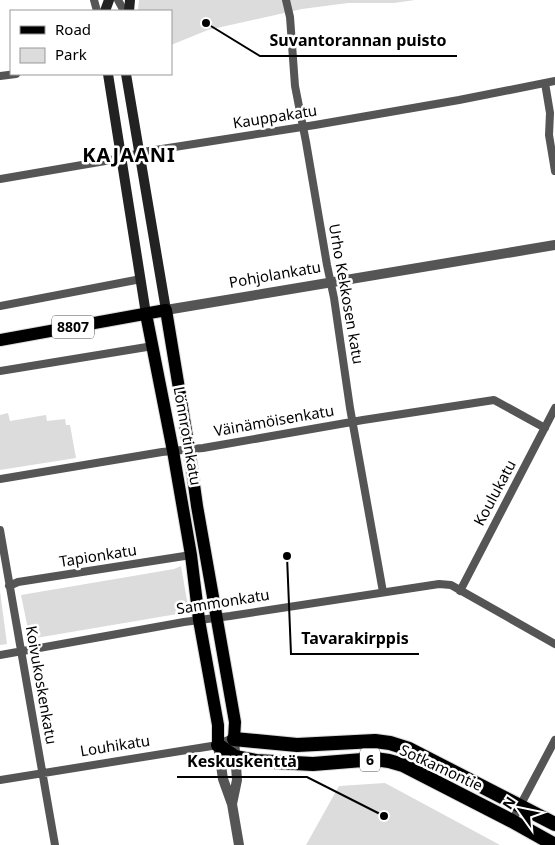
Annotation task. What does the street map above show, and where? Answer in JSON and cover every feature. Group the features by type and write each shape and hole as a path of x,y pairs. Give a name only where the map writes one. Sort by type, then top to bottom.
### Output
{"highway":[{"name":"Sotkamontie","path":"234,739 297,745 390,743 409,749 555,824"},
{"name":"Sotkamontie","path":"218,744 235,757 256,761 313,764 375,759 403,765 555,845"}],"main road":[{"name":"Lönnrotinkatu","path":"108,75 146,314 191,555 199,620 218,725 218,744"},
{"name":"Lönnrotinkatu","path":"126,75 197,506 235,722 234,739"},
{"name":"Pohjolankatu","path":"0,340 166,310"}],"street":[{"name":"Urho Kekkosen katu","path":"286,0 290,17 295,86 383,592"},
{"name":"Kauppakatu","path":"0,179 138,153 450,102 555,81"},
{"path":"545,83 553,113 549,135 555,171"},
{"name":"Pohjolankatu","path":"166,310 555,245"},
{"path":"0,306 141,279"},
{"path":"0,371 153,346"},
{"name":"Väinämöisenkatu","path":"0,479 494,400 545,428"},
{"name":"Koulukatu","path":"460,591 555,408"},
{"name":"Koivukoskenkatu","path":"0,530 55,845"},
{"name":"Tapionkatu","path":"9,586 18,582 191,555"},
{"name":"Sammonkatu","path":"0,655 199,620 439,584 451,585 555,644"},
{"name":"Louhikatu","path":"0,780 218,744 234,739"},
{"name":"Lönnrotinkatu","path":"232,804 237,780 234,739"},
{"path":"512,821 555,740"},
{"name":"Lönnrotinkatu","path":"218,744 223,779 232,804 239,845"}],"green space":[{"path":"139,0 415,0 394,3 348,3 302,9 208,30 172,45 172,10 138,10"},
{"path":"8,413 10,421 46,415 47,421 65,419 66,425 70,425 76,458 0,470 0,415"},
{"path":"181,566 189,612 30,639 21,595 174,569"},
{"path":"0,591 7,644 0,645"},
{"path":"385,783 500,845 306,845 339,786"}],"place":[{"name":"Suvantorannan puisto","path":"206,23"},
{"name":"Tavarakirppis","path":"287,556"},
{"name":"Keskuskenttä","path":"384,816"}],"district":[{"name":"KAJAANI","path":"129,155"}]}
